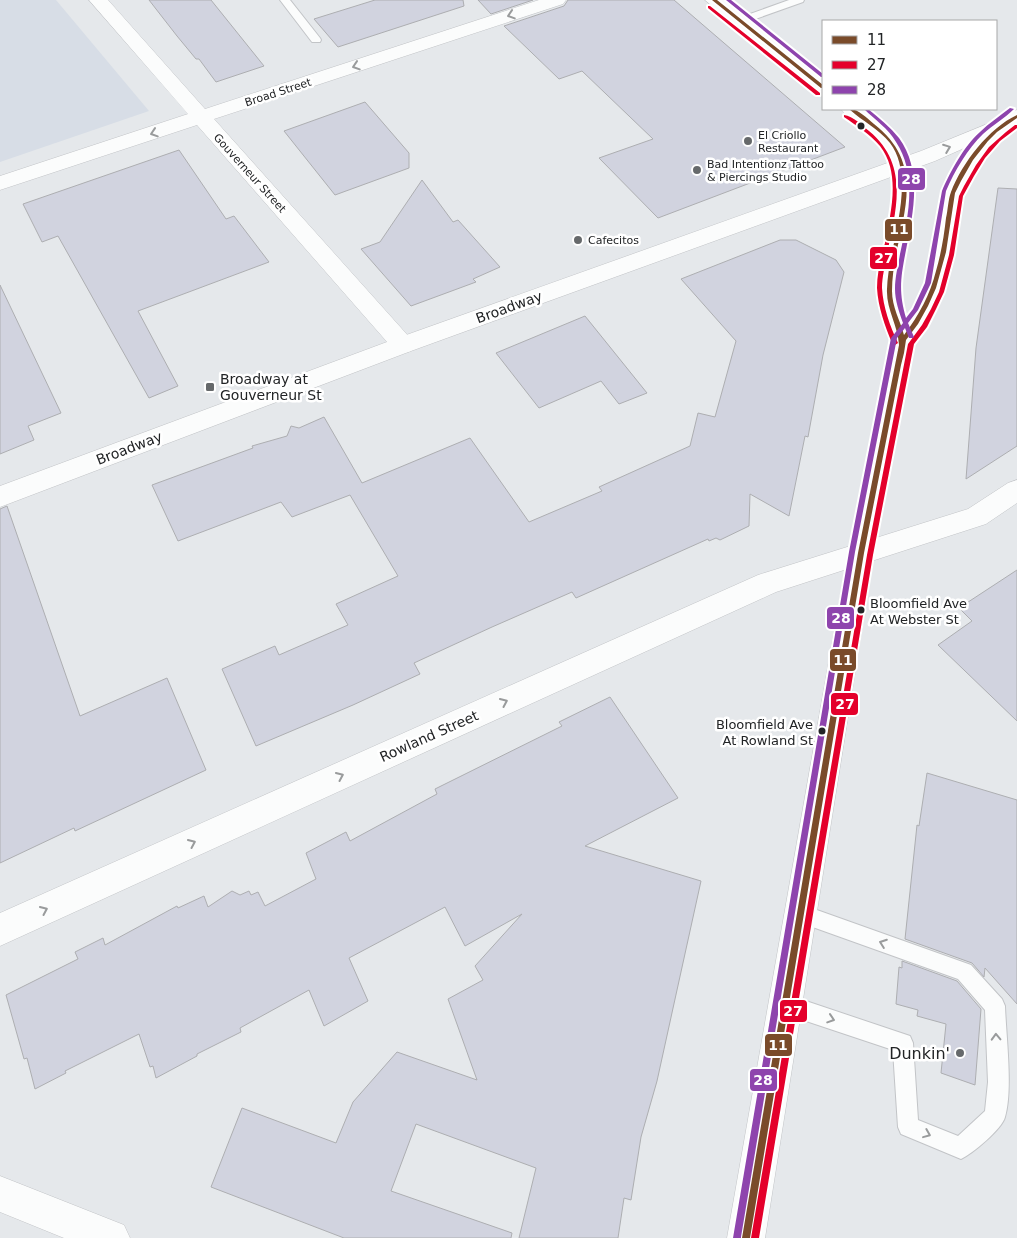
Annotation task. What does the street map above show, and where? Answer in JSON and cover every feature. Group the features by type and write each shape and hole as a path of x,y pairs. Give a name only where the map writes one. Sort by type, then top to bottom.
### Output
{"main road":[{"name":"Gouverneur Street","path":"98,0 200,118 403,345"},
{"name":"Broad Street","path":"0,184 557,0"},
{"path":"714,0 822,86"},
{"path":"852,110 886,138 894,148 901,166 903,198 889,281 889,294 895,322 903,340"},
{"path":"746,1238 861,553 903,340 925,313 931,300 936,285 953,193 959,179 980,148 1012,119"},
{"name":"Broadway","path":"0,497 403,345 952,147 1012,119"},
{"name":"Rowland Street","path":"0,930 768,583 977,517 1017,490"},
{"path":"1,1193 111,1238"}],"lane":[{"path":"285,0 316,40"},
{"path":"740,21 799,0"},
{"path":"785,1004 903,1043 908,1127 961,1148 995,1116 998,1082 995,1006 964,972 800,913"}],"shaded area":[{"path":"0,0 56,0 149,111 0,162"}],"building":[{"path":"149,0 211,0 264,66 216,82"},
{"path":"375,0 463,0 464,6 338,47 314,19"},
{"path":"478,0 533,0 491,14"},
{"path":"568,0 674,0 845,147 658,218 599,158 653,139 582,71 559,79 504,26 564,6"},
{"path":"365,102 409,153 409,168 335,195 284,131"},
{"path":"179,150 226,219 234,216 269,262 138,311 178,386 149,398 58,236 42,242 23,204"},
{"path":"422,180 453,222 458,220 500,267 473,279 476,282 411,306 361,249 380,242"},
{"path":"998,188 1017,189 1017,446 966,479 976,348"},
{"path":"780,240 796,240 836,260 844,272 823,355 808,437 805,436 789,516 750,494 749,526 720,540 716,538 709,541 708,539 576,598 572,592 492,627 414,663 420,674 256,746 222,669 275,646 279,655 348,625 336,604 398,576 350,495 292,517 281,502 178,541 152,485 253,448 252,446 287,436 291,426 299,428 324,417 362,483 470,438 529,522 602,491 599,487 690,446 698,413 715,417 736,341 681,279"},
{"path":"0,285 61,413 28,426 34,440 0,454"},
{"path":"585,316 647,393 619,404 601,381 539,408 496,353"},
{"path":"7,506 80,716 167,678 206,770 75,831 74,828 0,863 0,509"},
{"path":"1017,570 1017,721 938,645 972,621 959,608"},
{"path":"610,697 678,798 585,846 701,881 657,1081 641,1137 631,1200 624,1198 618,1238 519,1238 536,1168 416,1124 391,1191 512,1233 511,1238 344,1238 211,1187 242,1108 336,1143 353,1102 397,1052 477,1080 448,999 483,980 475,966 522,914 465,946 445,907 349,958 368,1001 324,1026 309,990 240,1028 241,1032 197,1054 197,1056 156,1078 153,1066 150,1067 139,1034 65,1071 66,1073 35,1089 27,1058 24,1059 6,995 78,959 75,952 103,938 105,945 177,906 178,908 204,896 208,907 232,891 240,895 249,891 251,895 258,892 265,906 316,879 306,853 346,832 350,841 437,794 435,789 562,726 559,722"},
{"path":"927,773 1017,800 1017,1004 985,968 984,977 972,963 905,939 917,825 919,826"},
{"name":"Dunkin'","path":"902,961 957,981 981,1009 975,1085 941,1073 946,1024 917,1016 918,1010 896,1004 899,967 902,968"}],"transit line":[{"name":"11","path":"714,0 822,86"},
{"name":"28","path":"728,0 822,75"},
{"name":"27","path":"709,7 818,94"},
{"name":"28","path":"737,1237 852,552 894,338 915,310 928,283 944,191 950,177 964,154 980,134 1012,109"},
{"name":"11","path":"852,110 885,135 894,146 901,163 904,199 890,274 889,292 901,336 902,350 897,369"},
{"name":"28","path":"867,110 884,124 897,139 906,154 910,170 912,187 911,205 899,273 898,295 901,310 911,337"},
{"name":"27","path":"846,116 878,141 886,152 892,166 895,198 882,265 880,296 895,343"},
{"name":"11","path":"746,1238 861,553 903,340 926,306 939,271 953,193 958,181 971,159 987,140 1017,116"},
{"name":"27","path":"755,1238 870,555 911,344 924,327 941,292 951,255 961,196 977,166 991,148 1017,126"}],"place":[{"name":"El Criollo Restaurant","path":"748,141"},
{"name":"Bad Intentionz Tattoo & Piercings Studio","path":"697,170"},
{"name":"Cafecitos","path":"578,240"},
{"name":"Broadway at Gouverneur St","path":"210,387"},
{"name":"Bloomfield Ave At Webster St","path":"861,610"},
{"name":"Bloomfield Ave At Rowland St","path":"822,731"},
{"name":"Dunkin'","path":"960,1053"}]}
